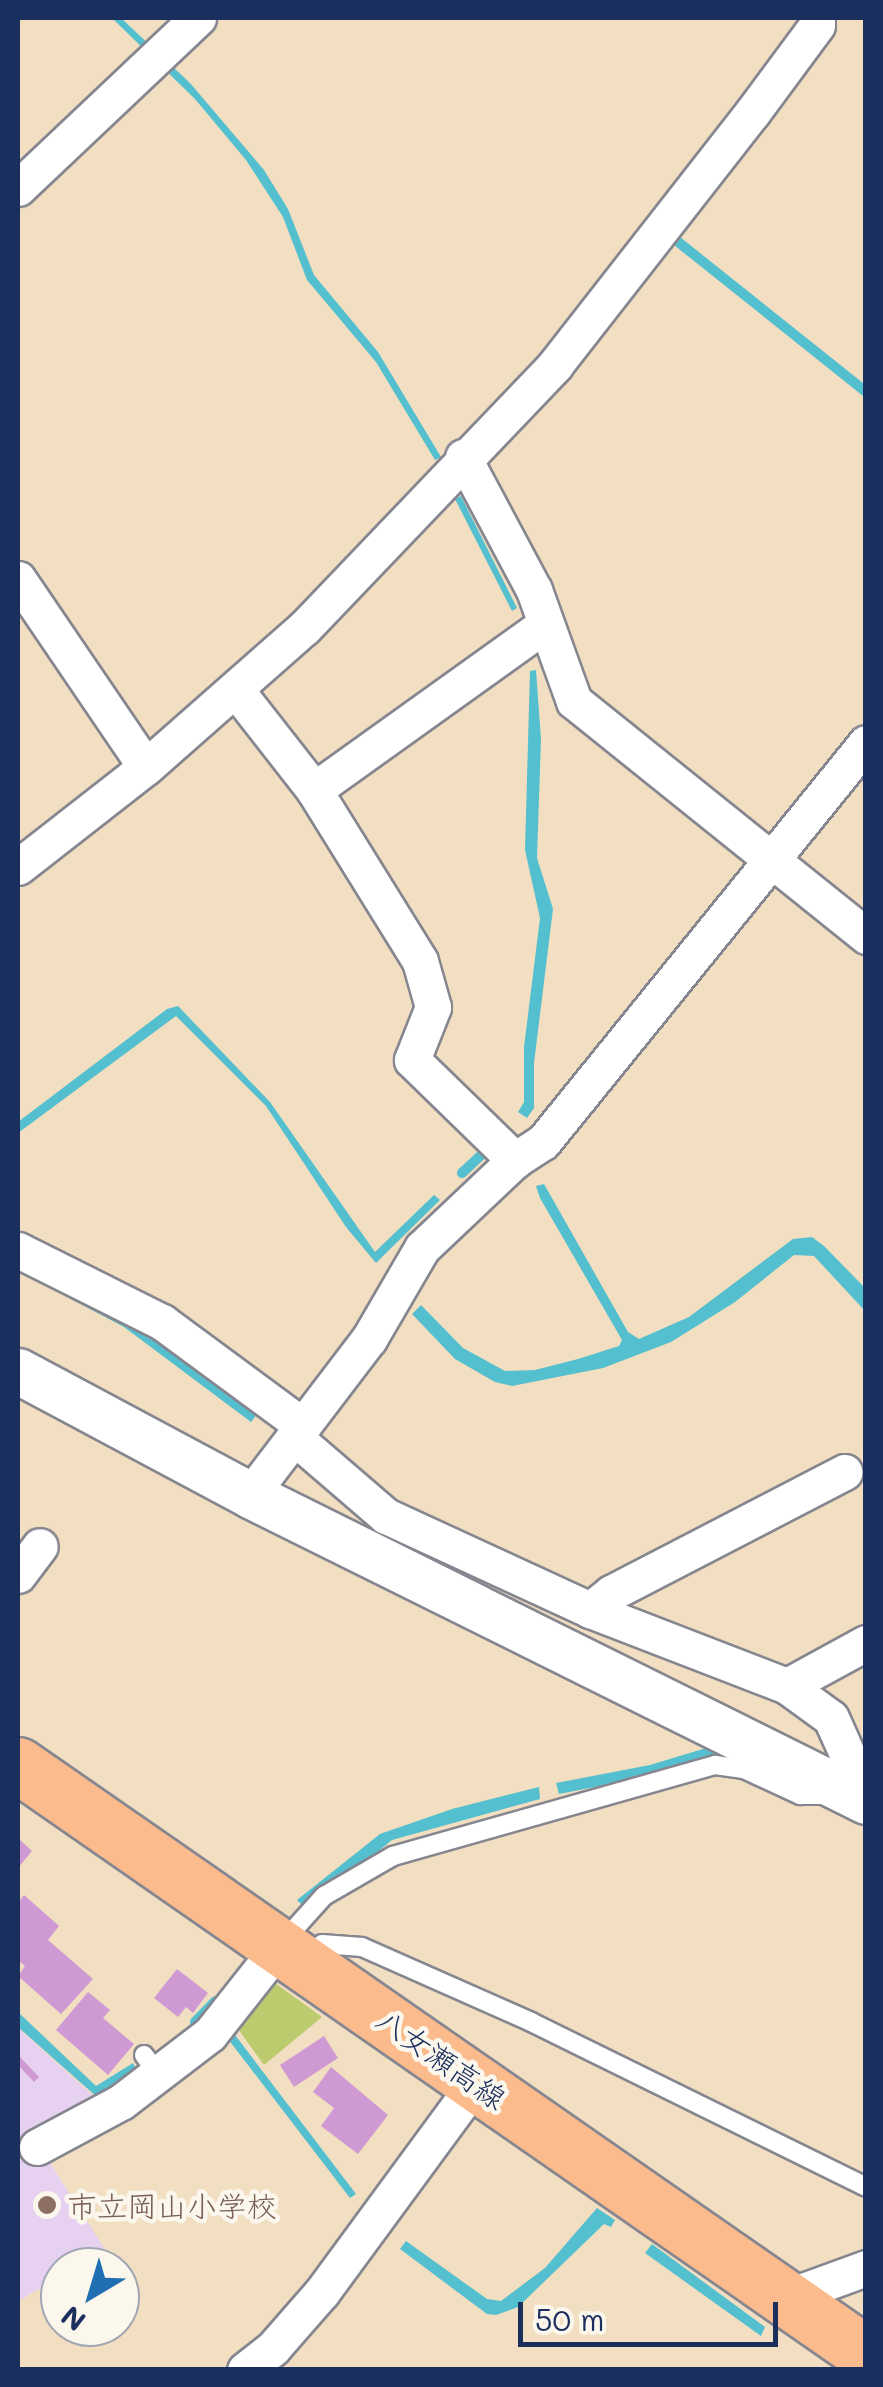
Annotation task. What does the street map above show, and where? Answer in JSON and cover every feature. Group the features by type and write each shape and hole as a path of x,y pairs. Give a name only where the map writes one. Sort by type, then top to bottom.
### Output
{"main road":[{"name":"八女瀬高線","path":"18,1764 300,1938 476,2082 866,2354"}],"street":[{"path":"18,188 198,18"},
{"path":"18,867 146,766 305,627 556,365 752,113 817,24 817,18"},
{"path":"464,458 534,590 574,701 866,936"},
{"path":"18,579 146,766"},
{"path":"314,790 546,624"},
{"path":"236,690 314,790 420,961 433,1007 412,1060 516,1160"},
{"path":"250,1495 369,1339 422,1248 516,1160 544,1142 866,743"},
{"path":"18,1250 162,1322 298,1432 386,1516 590,1610 787,1686 831,1718 860,1786"},
{"path":"18,1371 250,1495 860,1786"},
{"path":"590,1610 611,1594 844,1472"},
{"path":"18,1575 40,1546"},
{"path":"787,1686 866,1643"},
{"path":"37,2147 120,2102 152,2065 300,1938"},
{"path":"246,2370 273,2348 322,2292 476,2082"},
{"path":"784,2298 866,2268"}],"lane":[{"path":"860,1786 800,1796 744,1768 715,1766 393,1856 324,1896 300,1938 362,1947 532,2022 866,2187"}],"shaded area":[{"name":"市立岡山小学校","path":"18,2028 100,2102 47,2158 103,2247 40,2247 40,2288 18,2301"}],"green space":[{"path":"268,1978 322,2017 264,2065 233,2022"}],"water":[{"path":"112,18 121,18 190,83 264,170 288,209 314,275 378,352 441,457 435,460 376,362 307,280 283,217 246,160 195,99"},
{"path":"461,496 517,608 512,611 455,499"},
{"path":"536,670 541,739 537,858 553,909 534,1063 534,1108 527,1118 518,1112 524,1102 524,1047 540,918 525,850 530,671"},
{"path":"178,1006 270,1102 375,1252 434,1195 440,1200 376,1263 346,1227 266,1106 176,1016 18,1133 18,1122 167,1009"},
{"path":"544,1184 628,1332 639,1339 689,1317 793,1239 812,1237 824,1246 865,1288 865,1311 814,1256 794,1255 735,1302 671,1342 603,1368 512,1386 495,1382 455,1359 412,1314 421,1305 463,1348 505,1371 535,1370 578,1359 619,1346 622,1340 540,1198 536,1186"},
{"path":"18,1256 154,1329 261,1409 251,1422 124,1327 18,1271"},
{"path":"713,1746 715,1756 656,1775 559,1794 556,1783 650,1765"},
{"path":"539,1787 540,1799 392,1840 307,1910 297,1900 380,1834 452,1809"},
{"path":"18,2012 96,2086 133,2063 138,2072 98,2098 18,2027"},
{"path":"232,2031 356,2194 350,2198 225,2035"},
{"path":"597,2208 615,2220 611,2227 604,2224 518,2307 496,2315 487,2314 400,2249 406,2241 487,2299 501,2301 545,2268"},
{"path":"652,2244 765,2327 761,2336 645,2253"}],"building":[{"path":"18,1838 32,1851 18,1868"},
{"path":"24,1895 59,1926 48,1940 93,1979 61,2014 18,1976 25,1966 18,1960 18,1903"},
{"path":"177,1969 208,1993 193,2013 186,2007 178,2017 154,1998"},
{"path":"88,1992 110,2010 103,2018 134,2044 108,2075 56,2030"},
{"path":"324,2036 338,2058 294,2087 280,2065"},
{"path":"18,2055 39,2077 34,2082 18,2065"},
{"path":"331,2067 388,2115 358,2154 321,2126 334,2108 313,2092"}],"waterway":[{"path":"677,241 866,392"},
{"path":"462,1173 480,1156"},
{"path":"195,2022 215,2001"}],"place":[{"name":"市立岡山小学校","path":"47,2205"}]}
